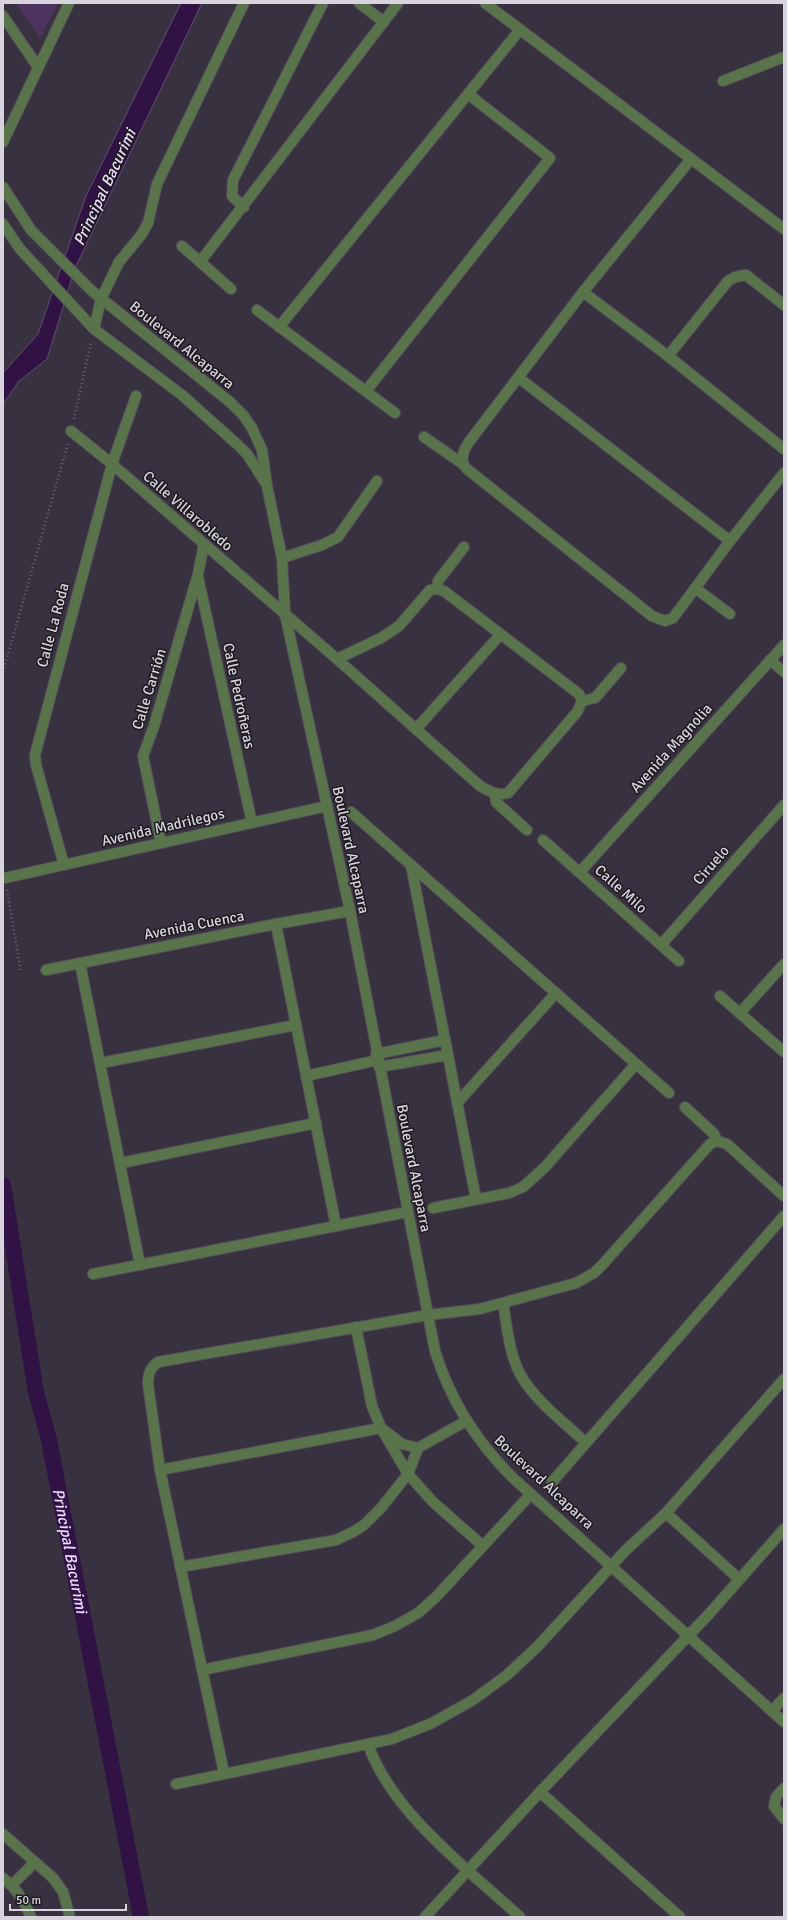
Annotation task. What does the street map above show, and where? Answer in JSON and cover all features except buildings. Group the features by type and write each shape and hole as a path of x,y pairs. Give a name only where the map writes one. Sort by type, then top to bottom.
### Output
{"street":[{"path":"3,142 69,3"},
{"path":"94,329 101,299 119,262 142,234 148,223 157,184 244,3"},
{"path":"244,207 232,196 233,180 323,3"},
{"path":"359,3 384,22"},
{"path":"200,262 244,207 398,3"},
{"path":"485,3 519,31 784,229"},
{"path":"3,16 38,66"},
{"path":"279,327 519,31"},
{"path":"723,81 784,57"},
{"path":"366,391 550,158 468,94"},
{"path":"463,464 462,456 464,449 583,292 691,159"},
{"name":"Boulevard Alcaparra","path":"3,187 32,230 46,246 101,299 230,402 243,415 255,433 262,450 267,486 282,558 285,614 350,911 407,1212 435,1351 443,1377 466,1421 496,1461 784,1722"},
{"name":"Boulevard Alcaparra","path":"3,224 20,249 84,316 94,329 182,395 238,445 247,454 267,486"},
{"path":"182,246 231,289"},
{"path":"668,356 728,281 735,277 746,275 784,305"},
{"path":"583,292 668,356 784,449"},
{"path":"257,310 394,413"},
{"path":"518,378 730,541"},
{"name":"Calle La Roda","path":"64,865 36,765 36,755 112,464 136,396"},
{"name":"Calle Villarobledo","path":"71,431 112,464 337,659 480,786 495,794"},
{"path":"424,437 463,464 467,469 660,620 665,621 673,618 730,541 784,473"},
{"path":"282,558 322,545 338,536 377,481"},
{"name":"Calle Carrión","path":"161,843 143,756 154,726 198,574 204,544"},
{"path":"437,588 438,581 464,547"},
{"name":"Calle Pedroñeras","path":"198,574 252,823"},
{"path":"337,659 381,638 399,626 430,590 437,588 444,591 578,694 582,701"},
{"path":"695,588 730,614"},
{"path":"416,729 500,635"},
{"name":"Avenida Magnolia","path":"580,872 784,645"},
{"path":"770,660 784,672"},
{"path":"582,701 595,698 621,668"},
{"path":"528,830 496,802 495,794 502,795 508,792 577,712 582,701"},
{"name":"Ciruelo","path":"660,945 784,805"},
{"name":"Avenida Madrilegos","path":"5,878 327,806"},
{"path":"351,812 669,1093"},
{"name":"Calle Milo","path":"543,840 679,961"},
{"path":"411,865 476,1199"},
{"name":"Avenida Cuenca","path":"46,970 276,924 350,911"},
{"path":"276,924 336,1226"},
{"path":"80,963 121,1163 140,1265"},
{"path":"740,1013 784,964"},
{"path":"457,1103 556,993"},
{"path":"720,996 784,1052"},
{"path":"101,1063 296,1025"},
{"path":"306,1076 378,1060 445,1040"},
{"path":"378,1060 448,1055"},
{"path":"433,1208 509,1193 523,1187 545,1167 636,1064"},
{"path":"685,1107 714,1134 717,1141"},
{"path":"121,1163 316,1123"},
{"path":"224,1774 160,1470 148,1384 148,1375 151,1367 158,1362 356,1326 480,1309 576,1283 594,1273 710,1144 717,1141 727,1144 784,1196"},
{"path":"93,1274 407,1212"},
{"path":"552,1482 784,1216"},
{"path":"503,1303 510,1344 520,1374 539,1399 586,1443"},
{"path":"356,1326 372,1406 381,1428 408,1474 433,1502 483,1546"},
{"path":"176,1784 392,1739 432,1724 473,1700 507,1675 537,1647 613,1566 626,1550 666,1513 784,1379"},
{"path":"180,1567 336,1540 353,1532 381,1508 408,1474 418,1448 466,1421"},
{"path":"160,1470 381,1428 402,1444 418,1448"},
{"path":"202,1670 373,1635 395,1626 418,1613 436,1597 531,1494"},
{"path":"666,1513 739,1579"},
{"path":"425,1917 688,1634 709,1614 784,1529"},
{"path":"772,1711 784,1698"},
{"path":"368,1744 377,1767 399,1800 422,1826 520,1917"},
{"path":"784,1788 776,1797 774,1806 784,1819"},
{"path":"540,1792 680,1917"},
{"path":"3,1834 53,1878 63,1892 70,1917"},
{"path":"12,1885 35,1862"},
{"path":"3,1878 12,1885 24,1900 31,1917"}],"path":[{"path":"3,672 71,431 94,329"},
{"path":"5,878 21,972"}],"shaded area":[{"path":"15,3 58,3 40,38"}],"water":[{"path":"181,3 202,3 75,268 47,359 19,381 3,404 3,373 38,334 86,196"}],"waterway":[{"name":"Principal Bacurimi","path":"3,1185 36,1392 49,1440 141,1917"}]}
